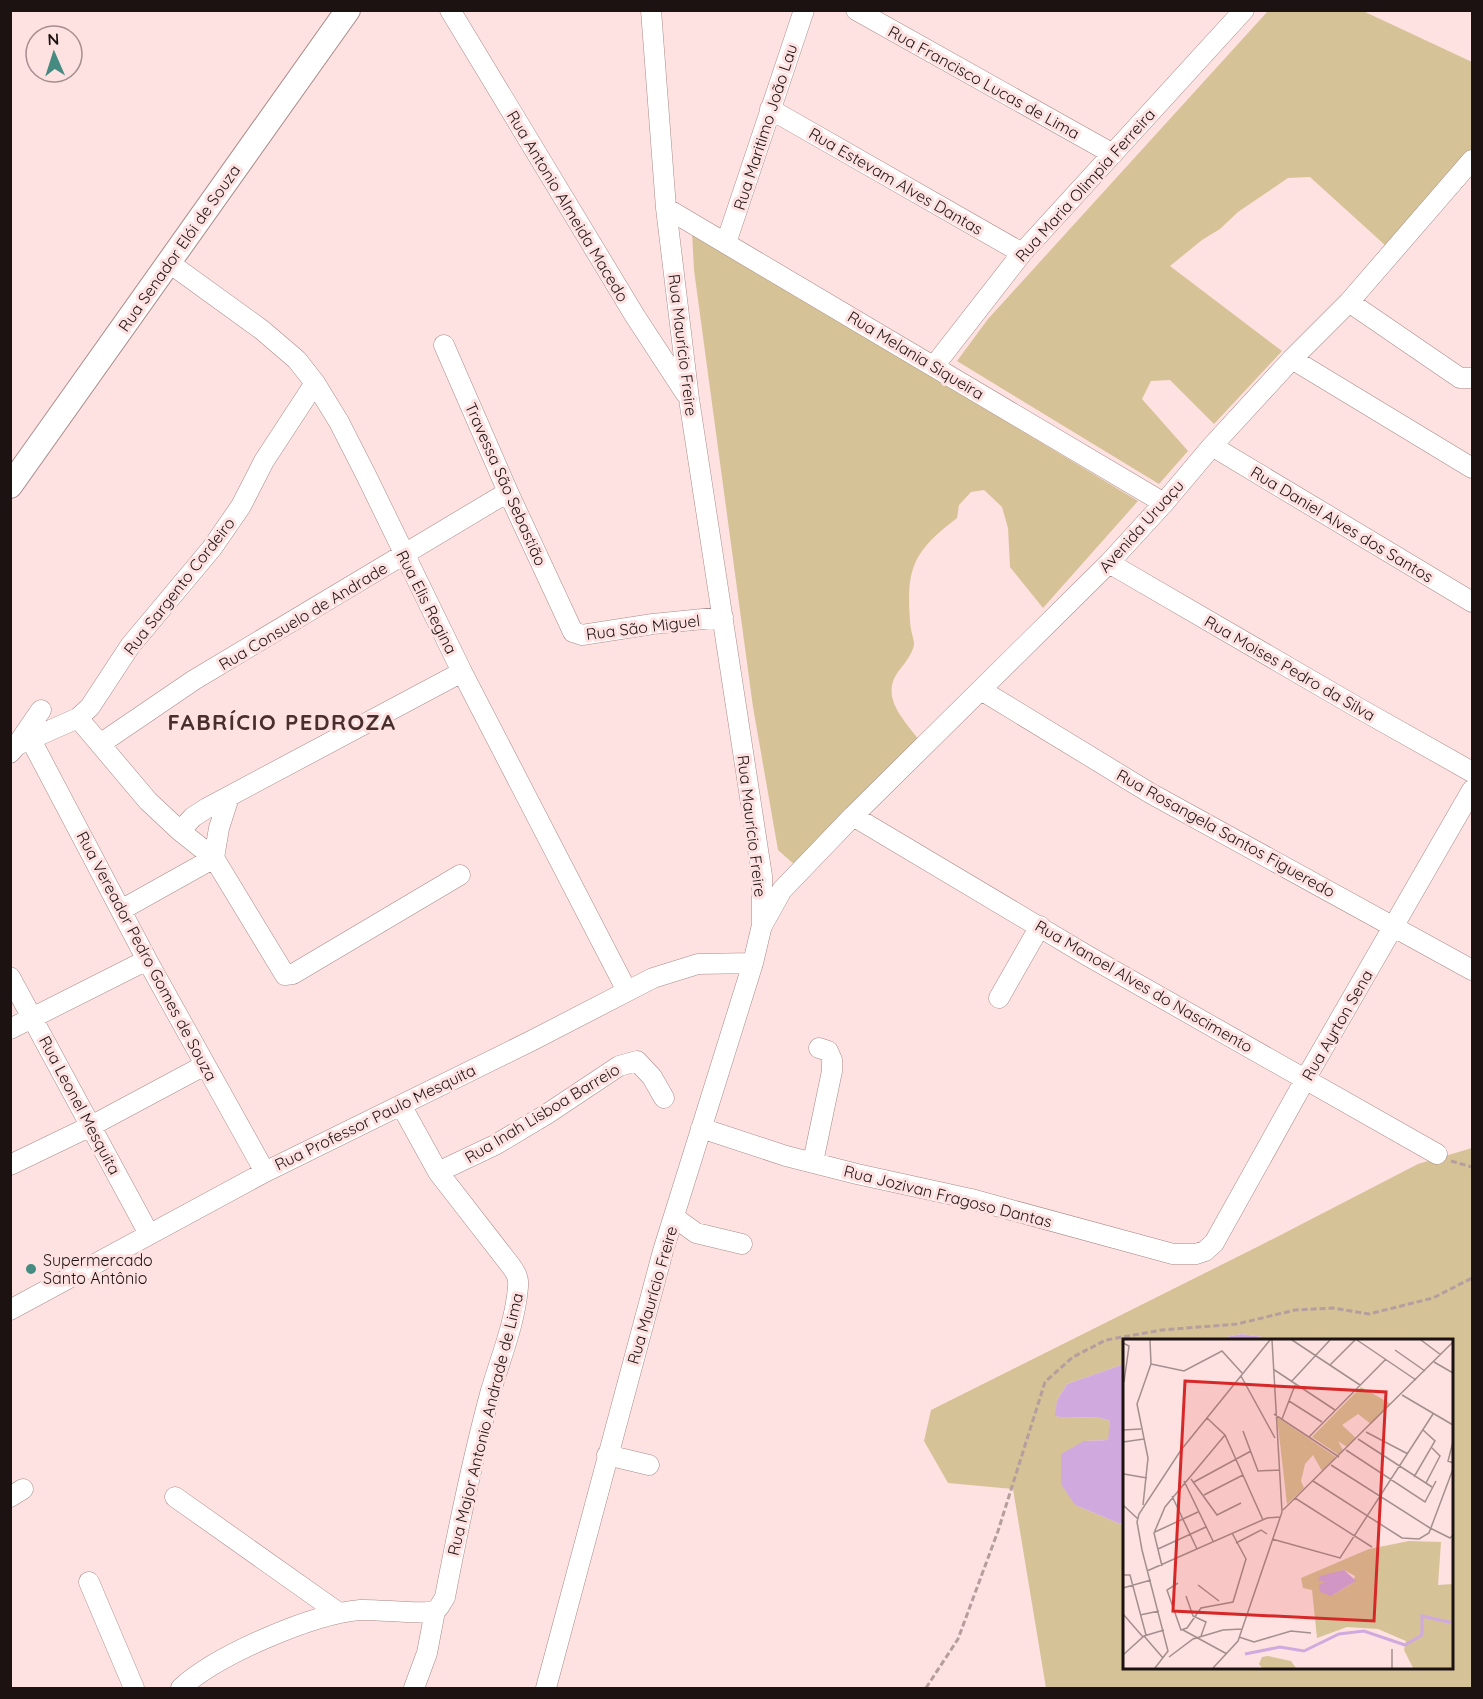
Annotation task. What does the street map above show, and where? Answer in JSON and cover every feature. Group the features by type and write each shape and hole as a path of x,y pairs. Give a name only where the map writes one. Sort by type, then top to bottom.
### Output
{"main road":[{"name":"Rua Senador Elói de Souza","path":"10,486 348,10"}],"street":[{"name":"Rua Antonio Almeida Macedo","path":"450,10 635,316 689,399"},
{"name":"Rua Maurício Freire","path":"546,1689 607,1455 674,1217 753,963 762,925 762,876 689,399 666,208 651,10"},
{"name":"Rua Maritimo João Lau","path":"726,243 804,10"},
{"name":"Rua Francisco Lucas de Lima","path":"856,10 1113,154"},
{"name":"Rua Maria Olimpia Ferreira","path":"934,366 1022,252 1244,10"},
{"name":"Rua Estevam Alves Dantas","path":"770,109 1022,252"},
{"name":"Avenida Uruaçu","path":"762,925 782,890 794,877 1109,563 1292,359 1349,302 1473,160"},
{"name":"Rua Melania Siqueira","path":"666,208 1164,503"},
{"name":"Rua Elis Regina","path":"168,262 262,330 297,360 315,383 339,422 462,672 627,991"},
{"path":"1349,302 1460,378 1473,378"},
{"name":"Travessa São Sebastião","path":"444,345 508,492 569,623"},
{"path":"1292,359 1473,468"},
{"name":"Rua Sargento Cordeiro","path":"20,746 78,718 90,707 130,646 212,548 241,506 264,461 315,383"},
{"name":"Rua Daniel Alves dos Santos","path":"1212,446 1473,602"},
{"name":"Rua Consuelo de Andrade","path":"100,744 194,680 508,492"},
{"name":"Rua Moises Pedro da Silva","path":"1109,563 1473,772"},
{"name":"Rua São Miguel","path":"569,623 573,632 579,635 723,617"},
{"path":"180,831 194,817 229,797 462,672"},
{"name":"Rua Rosangela Santos Figueredo","path":"981,690 1150,793 1473,970"},
{"path":"20,746 41,710"},
{"path":"78,718 148,801 214,858 283,973 287,975 293,974 459,875"},
{"name":"Rua Vereador Pedro Gomes de Souza","path":"20,746 121,910 265,1172"},
{"name":"Rua Ayrton Sena","path":"1196,1254 1208,1249 1214,1243 1306,1078 1473,790"},
{"path":"214,858 219,828 229,797"},
{"name":"Rua Manoel Alves do Nascimento","path":"853,816 1437,1154"},
{"path":"121,910 214,858"},
{"path":"759,858 771,872 782,879 794,877"},
{"path":"999,998 1040,926"},
{"path":"10,1029 147,960"},
{"name":"Rua Professor Paulo Mesquita","path":"10,1310 265,1172 653,978 698,964 753,963"},
{"name":"Rua Leonel Mesquita","path":"10,977 149,1234"},
{"path":"813,1162 832,1071 832,1060 828,1051 819,1048"},
{"name":"Rua Inah Lisboa Barreio","path":"438,1172 495,1145 619,1066 637,1061 652,1077 664,1098"},
{"path":"10,1165 91,1126 205,1065"},
{"name":"Rua Major Antonio Andrade de Lima","path":"400,1105 438,1172 511,1266 516,1274 518,1285 515,1310 490,1394 462,1503 445,1597 435,1611 427,1653 414,1689"},
{"name":"Rua Jozivan Fragoso Dantas","path":"701,1128 786,1156 971,1199 1173,1254 1196,1254"},
{"path":"674,1217 696,1233 742,1244"},
{"path":"607,1455 649,1465"},
{"path":"175,1497 339,1613"},
{"path":"89,1582 134,1689"},
{"path":"181,1689 205,1670 237,1652 339,1613 375,1609 435,1611"}],"path":[{"path":"926,1689 958,1639 998,1531 1045,1382 1073,1357 1106,1340 1162,1330 1237,1324 1295,1310 1334,1308 1369,1314 1433,1298 1473,1278"}],"shaded area":[{"path":"1268,11 1363,11 1472,62 1472,149 1386,246 1310,177 1288,178 1238,212 1220,229 1202,240 1170,266 1282,351 1214,424 1170,380 1151,381 1142,399 1188,451 1159,484 957,361 988,319"},
{"path":"692,232 1138,501 1043,608 1010,567 1008,528 1002,507 984,490 971,492 959,505 957,518 931,540 922,551 912,573 909,602 914,646 894,678 892,697 900,714 919,740 796,866 778,850 753,707 694,270"},
{"path":"1472,1148 1472,1688 1046,1688 1013,1489 948,1483 924,1441 931,1410 1418,1164"},
{"path":"1241,1334 1277,1339 1217,1339"},
{"path":"1123,1364 1123,1524 1075,1505 1061,1484 1061,1454 1084,1441 1108,1440 1110,1421 1097,1418 1055,1416 1057,1400 1067,1384"}],"place":[{"name":"Supermercado Santo Antônio","path":"31,1269"}],"district":[{"name":"FABRÍCIO PEDROZA","path":"282,722"}]}
